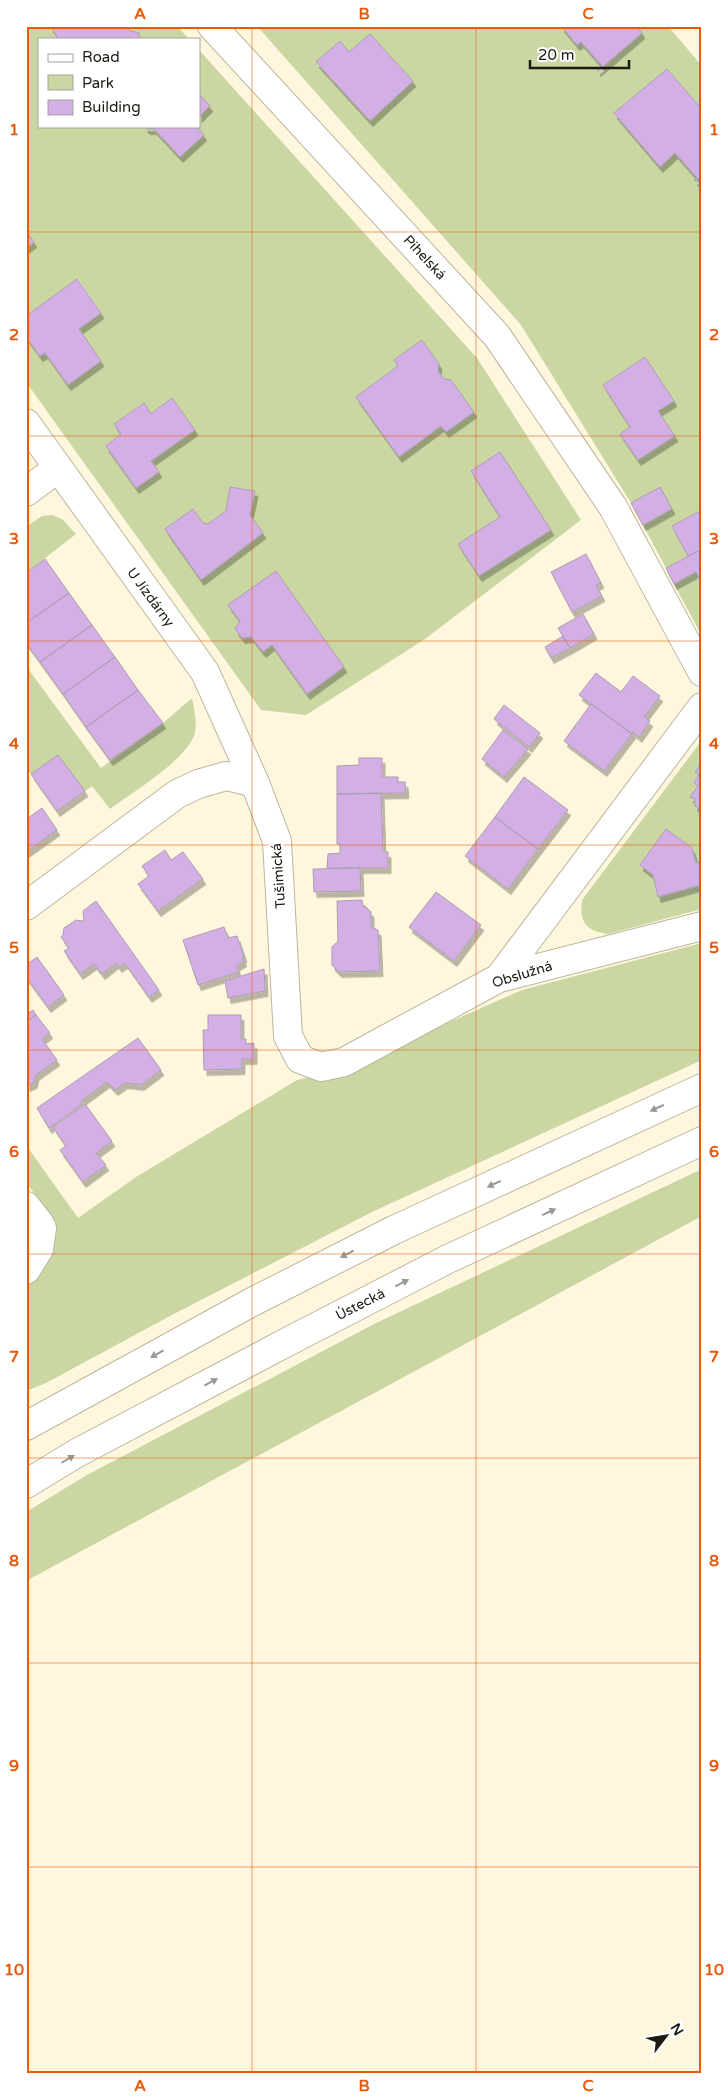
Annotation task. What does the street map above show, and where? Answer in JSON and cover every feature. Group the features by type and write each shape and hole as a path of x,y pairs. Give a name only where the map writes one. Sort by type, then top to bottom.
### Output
{"street":[{"name":"Pihelská","path":"212,26 497,336 613,507 702,672"},
{"name":"U Jízdárny","path":"26,423 205,672 255,782"},
{"path":"26,492 58,468"},
{"path":"499,978 702,707"},
{"path":"26,906 178,794 198,784 226,776 255,782"},
{"name":"Tušimická","path":"255,782 277,841 288,1036 300,1059"},
{"name":"Obslužná","path":"300,1059 321,1067 344,1062 499,978 702,926"},
{"path":"26,1426 254,1301 394,1230 702,1088"},
{"name":"Ústecká","path":"26,1484 282,1344 430,1268 702,1141"},
{"path":"26,1270 39,1249 36,1219"}],"green space":[{"path":"26,26 50,26 57,36 56,38 38,38 38,128 154,129 180,157 203,135 198,128 200,128 200,116 210,106 200,95 200,51 477,358 581,520 425,639 306,715 261,710 26,382 26,337 40,356 45,353 68,385 101,361 79,329 101,312 78,279 26,316 26,248 34,242 26,231","holes":["422,340 439,364 438,371 444,379 451,380 474,412 446,432 441,426 399,457 356,397 398,366 394,360","172,398 195,430 151,461 159,472 136,488 106,446 121,434 114,424 143,403 151,414","500,452 551,530 479,576 459,544 500,517 471,471","231,487 255,491 250,515 263,533 201,579 165,529 193,509 203,523 208,524 226,511","276,571 344,667 307,693 272,645 263,652 251,637 242,638 235,629 240,621 229,605"]},
{"path":"127,26 177,26 188,38 140,38 139,33 130,31"},
{"path":"257,26 561,26 577,45 581,42 602,66 598,70 642,33 637,26 668,26 702,66 702,103 698,105 667,69 614,114 660,166 675,153 697,178 694,180 702,175 702,510 672,526 688,556 666,568 643,525 672,509 660,488 631,503 521,325","holes":["370,34 413,81 370,121 316,63 339,42 349,52","645,357 674,401 658,411 674,436 638,460 620,434 630,427 603,385"]},
{"path":"52,515 62,519 76,534 26,573 26,527 42,516"},
{"path":"696,572 702,582 702,636 674,584"},
{"path":"26,666 101,768 163,723 192,698 196,722 194,736 188,746 169,766 110,809 92,786 85,791 58,755 31,774 26,768"},
{"path":"702,740 702,763 695,772 699,775 694,783 698,786 691,796 695,799 695,806 702,811 702,861 696,863 691,847 666,829 640,865 653,875 658,896 701,885 699,876 702,876 702,909 608,934 594,931 583,920 582,900"},
{"path":"702,943 702,1060 372,1212 170,1316 46,1383 26,1391 26,1233 51,1217 26,1182 26,1145 78,1218 136,1177 297,1080 343,1069 522,990"},
{"path":"702,1169 702,1216 26,1581 26,1512 87,1475 374,1324"}],"building":[{"path":"50,26 127,26 130,31 139,33 140,38 56,38 57,36"},
{"path":"561,26 637,26 642,33 598,71 597,69 602,66 581,42 577,45"},
{"path":"370,34 413,81 370,121 316,62 340,41 349,52"},
{"path":"667,69 698,105 702,103 699,107 702,110 702,175 695,181 697,178 675,153 660,167 614,113"},
{"path":"200,95 210,106 200,116"},
{"path":"198,128 204,135 180,157 154,129 147,129"},
{"path":"26,231 34,242 26,248"},
{"path":"77,279 101,313 79,329 101,361 68,385 45,353 40,356 26,337 26,316"},
{"path":"422,340 439,364 438,371 444,379 451,380 474,412 446,432 441,426 399,457 356,397 398,366 394,360"},
{"path":"645,357 674,401 658,411 675,436 638,460 620,434 630,427 603,385"},
{"path":"172,398 195,430 151,461 159,472 136,488 106,446 121,434 114,424 144,403 151,414"},
{"path":"500,452 551,530 479,576 458,544 500,517 471,471"},
{"path":"230,487 255,491 250,515 263,533 201,580 165,529 193,509 203,523 208,524 226,511"},
{"path":"660,487 672,509 643,525 631,503"},
{"path":"698,512 702,519 702,549 688,556 672,526"},
{"path":"702,549 702,582 696,572 674,584 666,568"},
{"path":"586,554 601,583 596,585 602,596 572,612 551,572"},
{"path":"45,559 69,593 26,623 26,573"},
{"path":"276,571 344,667 307,694 272,645 263,652 251,637 242,638 235,629 240,621 228,605"},
{"path":"69,593 92,625 40,662 26,643 26,623"},
{"path":"583,614 594,634 570,648 558,628"},
{"path":"92,625 115,657 63,694 40,662"},
{"path":"563,636 570,648 551,658 545,647"},
{"path":"115,657 138,690 86,727 63,694"},
{"path":"596,673 621,692 633,676 660,696 644,717 650,721 639,737 633,732 632,734 579,695"},
{"path":"138,690 163,723 110,760 86,727"},
{"path":"591,704 632,734 604,771 564,741"},
{"path":"504,705 540,733 529,747 494,719"},
{"path":"503,730 528,749 504,777 482,759"},
{"path":"58,755 85,791 57,811 31,774"},
{"path":"359,758 382,758 382,777 398,777 398,782 405,782 406,793 337,794 337,766 359,765"},
{"path":"702,763 702,811 695,806 695,799 690,797 698,786 694,783 699,775 695,772"},
{"path":"524,777 568,810 538,849 495,817"},
{"path":"381,793 383,852 388,852 388,868 327,868 328,854 340,853 340,844 337,844 337,794"},
{"path":"42,808 57,830 26,852 26,815 28,818"},
{"path":"495,817 538,849 508,889 465,856"},
{"path":"666,829 692,848 696,863 702,861 702,876 699,876 701,885 658,897 653,875 640,865"},
{"path":"165,850 171,860 183,852 203,879 158,911 138,884 149,876 142,866"},
{"path":"360,868 361,891 314,892 313,869"},
{"path":"436,892 481,925 454,961 409,927"},
{"path":"362,900 363,907 366,907 371,912 371,927 378,930 380,971 339,972 332,965 332,947 338,941 337,901"},
{"path":"96,901 159,990 149,997 125,963 119,967 116,963 102,974 94,964 80,974 64,951 69,948 61,937 64,928 76,920 84,920 83,911"},
{"path":"224,927 228,938 237,936 244,961 236,966 239,972 198,985 183,940"},
{"path":"37,957 64,995 48,1007 26,977 26,965"},
{"path":"264,969 265,991 228,998 225,981"},
{"path":"33,1010 36,1015 26,1022 26,1015"},
{"path":"36,1015 50,1033 42,1039 57,1060 36,1075 34,1083 27,1086 26,1022"},
{"path":"208,1015 241,1015 241,1039 246,1039 246,1044 254,1043 254,1059 242,1059 242,1069 204,1070 203,1030 208,1030"},
{"path":"138,1038 161,1070 141,1085 125,1083 115,1090 107,1082 81,1101 82,1104 49,1128 37,1108"},
{"path":"85,1104 112,1141 96,1153 106,1165 83,1182 60,1150 66,1146 53,1127"}]}
